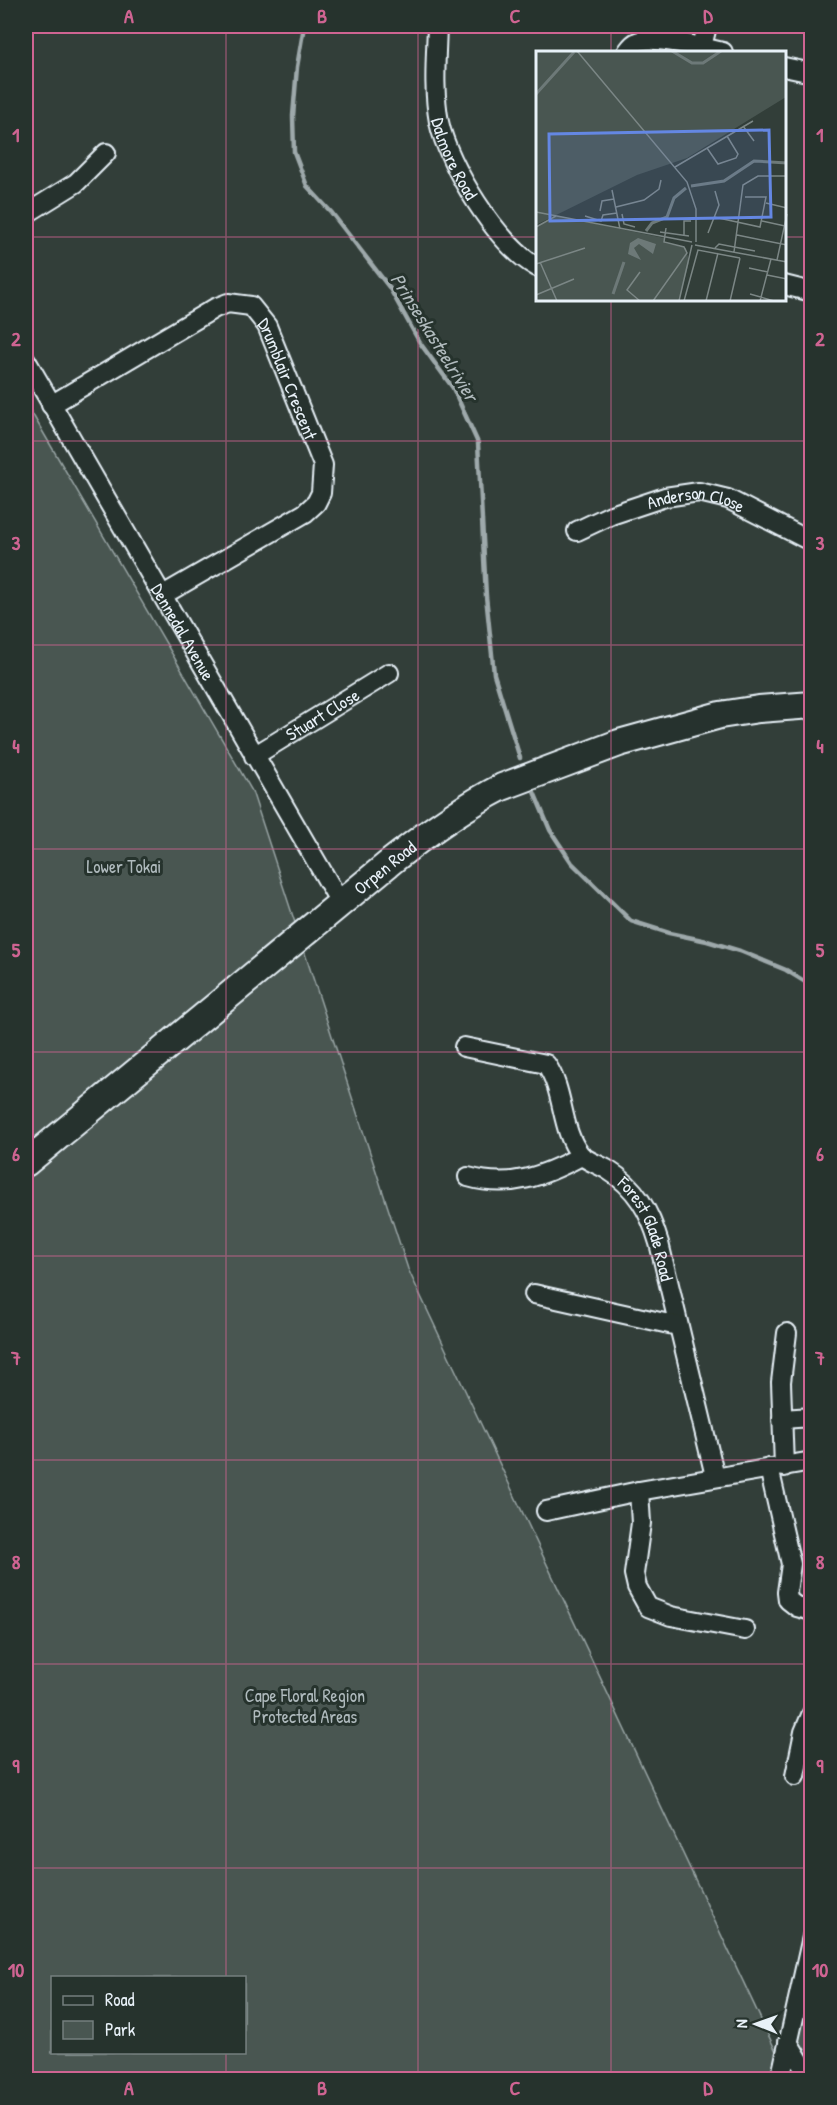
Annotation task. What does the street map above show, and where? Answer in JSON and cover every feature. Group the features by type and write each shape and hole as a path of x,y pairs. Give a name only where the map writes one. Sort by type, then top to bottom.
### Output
{"main road":[{"name":"Orpen Road","path":"26,1163 307,929 425,835 485,796 619,743 720,715 812,705"}],"street":[{"name":"Dalmore Road","path":"437,26 436,100 442,133 457,168 483,211 522,258 536,266"},
{"path":"702,47 707,26"},
{"path":"628,51 639,41 652,40 719,51"},
{"path":"786,67 812,73"},
{"path":"26,214 76,183 105,153"},
{"path":"786,286 812,292"},
{"name":"Drumblair Crescent","path":"51,405 228,303 251,306 267,326 323,465 321,493 316,503 305,513 163,595"},
{"name":"Dennedal Avenue","path":"26,360 341,904"},
{"name":"Anderson Close","path":"577,531 610,515 665,497 699,492 728,499 812,542"},
{"name":"Stuart Close","path":"254,756 389,673"},
{"path":"465,1047 546,1064 554,1075 572,1137 581,1155 549,1172 510,1183 484,1182 468,1177"},
{"name":"Forest Glade Road","path":"581,1155 620,1177 646,1208 659,1243 716,1476"},
{"path":"534,1294 678,1326"},
{"path":"787,1333 781,1382 782,1419 777,1468 791,1564 787,1592 788,1600 797,1607 812,1611"},
{"path":"782,1419 812,1417"},
{"path":"546,1511 716,1476 812,1461"},
{"path":"639,1491 641,1524 634,1574 637,1587 648,1606 671,1616 745,1630"},
{"path":"795,1776 804,1732 812,1713"},
{"path":"780,2079 812,1937"},
{"path":"788,2042 811,2079"}],"green space":[{"name":"Cape Floral Region Protected Areas","path":"26,403 252,791 408,1269 789,2079 26,2079"},
{"path":"811,1935 811,2079 788,2042"}],"waterway":[{"name":"Prinseskasteelrivier","path":"304,26 297,67 293,116 294,152 307,186 331,212 389,287 420,343 453,388 478,443 486,596 494,674 520,758"},
{"name":"Prinseskasteelrivier","path":"534,792 550,830 572,863 631,921 740,951 786,970 812,986"}],"park label":[{"name":"Lower Tokai","path":"124,866"}]}
